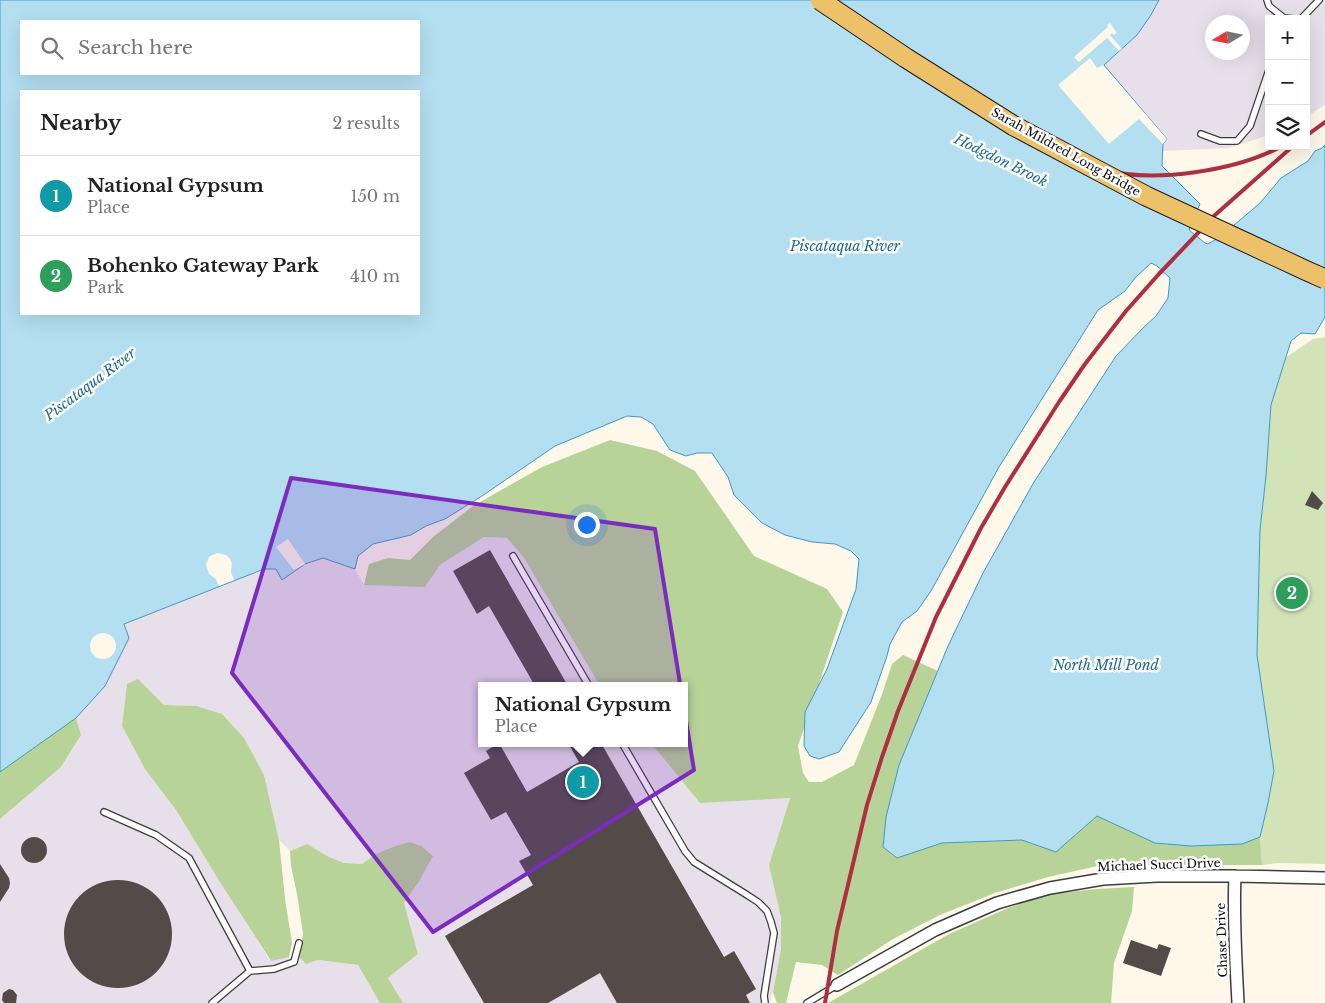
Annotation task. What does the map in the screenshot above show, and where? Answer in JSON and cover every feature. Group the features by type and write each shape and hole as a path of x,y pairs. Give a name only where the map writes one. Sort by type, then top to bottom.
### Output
{"main road":[{"name":"Sarah Mildred Long Bridge","path":"820,0 891,48 1014,126 1146,196 1325,279"}],"street":[{"name":"Michael Succi Drive","path":"837,985 935,930 998,903 1050,888 1103,879 1157,876 1325,878"},
{"name":"Chase Drive","path":"1235,876 1235,946 1238,1003"}],"lane":[{"path":"1267,0 1269,6 1279,15"},
{"path":"1305,15 1319,0"},
{"path":"1201,134 1220,141 1237,140 1250,126 1265,82"},
{"path":"512,556 587,682"},
{"path":"624,747 685,851 694,862 758,902 767,911 774,933 764,996 765,1003"},
{"path":"104,812 156,835 189,858 250,971"},
{"path":"212,1003 250,971 274,969 294,962 299,943"},
{"path":"806,1003 837,985"}],"highlighted area":[{"path":"291,478 655,529 694,770 433,932 232,673"}],"shaded area":[{"path":"1139,0 1325,0 1325,105 1310,114 1310,15 1265,15 1265,136 1229,148 1162,151 1163,144 1103,65 1137,35"},
{"path":"484,537 507,538 524,558 598,682 478,682 478,747 654,747 700,803 790,797 769,865 781,918 781,949 773,992 769,1003 403,1003 388,978 418,954 404,903 418,883 410,842 376,854 362,864 344,863 327,856 307,844 290,851 279,840 264,775 196,706 164,705 127,684 122,726 145,769 176,810 270,961 299,957 306,964 317,960 358,965 380,1003 0,1003 0,819 61,767 81,735 76,718 105,686 124,624 264,569 294,570 323,558 355,569 364,585 425,586 440,565"}],"green space":[{"path":"1325,337 1325,864 1278,863 1262,865 1260,837 1274,771 1257,655 1260,530 1271,405 1285,358 1313,339"},
{"path":"610,440 657,451 695,471 754,556 827,589 843,612 798,746 803,773 809,782 822,782 854,765 892,664 903,655 938,671 899,765 883,847 897,858 942,843 1022,840 1056,852 1097,816 1155,843 1191,846 1242,844 1260,837 1262,865 1102,865 1048,877 995,893 940,915 893,939 838,975 822,965 796,962 786,1003 777,1003 773,992 781,949 781,918 769,865 790,798 700,803 654,747 688,747 688,682 598,682 524,558 507,538 484,537 440,565 425,587 364,585 369,564 388,558 410,560 433,537 473,506 542,467"},
{"path":"138,679 164,705 196,706 222,714 244,738 264,775 279,840 292,943 289,957 271,961 176,810 145,769 122,726 127,684"},
{"path":"76,718 81,735 61,767 0,819 0,772"},
{"path":"410,842 421,846 433,856 404,903 418,954 388,978 403,1003 380,1003 358,965 318,960 306,964 299,957 303,934 290,851 307,844 327,856 344,863 362,864 376,854"},
{"path":"1134,887 1132,911 1114,963 1111,1003 828,1003 949,934 1008,908 1050,894"}],"water":[{"name":"Piscataqua River","path":"0,0 1159,0 1137,35 1104,65 1167,139 1163,144 1162,166 1200,204 1189,230 1208,244 1220,237 1260,203 1281,178 1308,161 1315,151 1325,145 1325,317 1315,334 1301,333 1291,341 1271,405 1260,530 1257,655 1274,771 1260,837 1242,844 1191,846 1155,843 1097,816 1056,852 1022,840 942,843 897,858 883,847 886,817 899,765 948,646 983,573 1034,482 1116,356 1156,316 1168,298 1170,278 1151,263 1135,278 1125,291 1098,310 999,467 931,591 917,611 902,622 890,644 871,702 839,752 819,759 810,756 804,746 805,712 827,669 856,589 859,559 851,551 835,544 812,542 785,535 762,523 734,495 728,477 712,453 697,453 686,456 670,450 653,424 641,417 627,416 555,446 445,519 426,526 411,535 373,544 358,556 355,569 323,558 305,564 282,580 276,569 264,569 124,624 129,638 105,686 76,718 0,772"}],"pier":[{"path":"1110,23 1117,33 1110,35 1122,49 1119,51 1107,38 1079,62 1074,57 1108,27 1107,25"},
{"path":"1090,58 1097,68 1103,65 1167,139 1163,144 1139,119 1109,144 1058,85"},
{"path":"288,539 305,564 294,570 276,547"},
{"path":"217,553 226,555 230,559 234,580 219,586 216,579 209,574 206,565 209,557"},
{"path":"103,633 112,637 116,646 112,655 103,659 94,655 90,646 94,637"}],"building":[{"path":"1312,491 1323,503 1318,510 1305,505"},
{"path":"490,550 566,682 533,682 489,606 477,614 453,571"},
{"path":"492,747 501,747 527,792 579,762 570,747 603,747 724,957 734,951 756,989 746,995 750,1003 617,1003 600,973 548,1003 484,1003 445,936 533,885 519,861 531,855 506,812 491,820 464,773 490,758 486,751"},
{"path":"34,837 43,841 47,850 43,859 34,863 25,859 21,850 25,841"},
{"path":"0,864 10,883 0,902"},
{"path":"118,880 139,884 156,896 168,913 172,934 168,955 156,972 139,984 118,988 97,984 80,972 68,955 64,934 68,913 80,896 97,884"},
{"path":"1131,940 1157,949 1159,944 1171,948 1161,976 1123,963"},
{"path":"9,989 13,990 17,995 16,1003 4,1003 2,1000 3,993"}],"railway":[{"path":"821,0 893,49 1015,126 1072,157 1104,170 1124,174 1171,175 1219,168 1242,162 1274,150"},
{"path":"1310,133 1325,122"},
{"path":"825,1003 837,931 867,805 882,757 898,711 936,617 981,528 1059,402 1085,364 1126,311 1215,215 1288,150"}],"place":[{"name":"Bohenko Gateway Park","path":"1292,593"},
{"name":"National Gypsum","path":"583,782"}],"water label":[{"name":"Hodgdon Brook","path":"1001,160"},
{"name":"North Mill Pond","path":"1106,665"}]}
